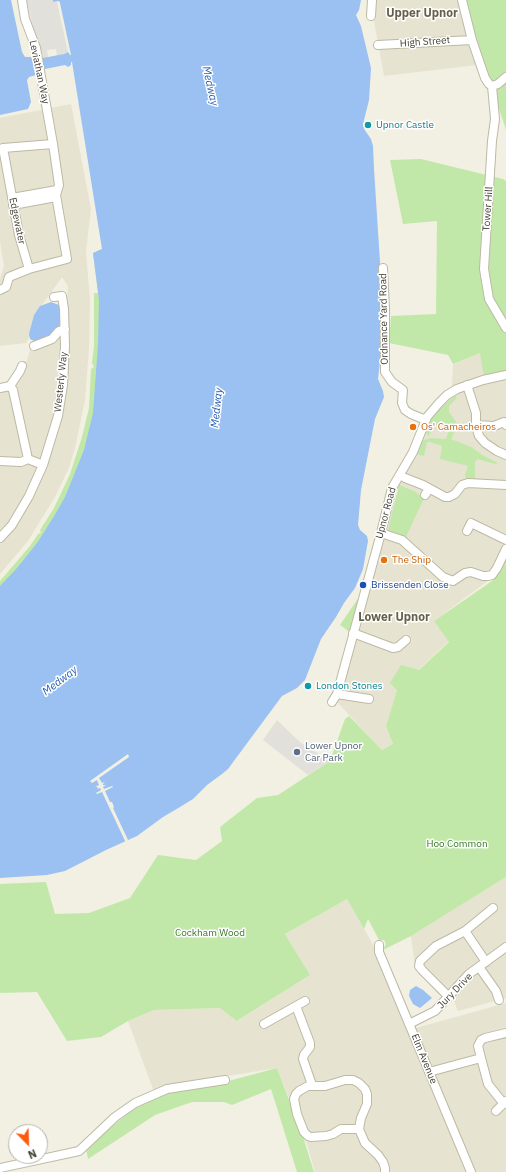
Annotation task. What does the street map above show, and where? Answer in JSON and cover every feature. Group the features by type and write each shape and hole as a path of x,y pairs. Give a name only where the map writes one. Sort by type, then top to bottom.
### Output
{"street":[{"name":"Leviathan Way","path":"22,0 25,19 36,48 53,144"},
{"path":"371,16 372,0"},
{"path":"462,0 472,40 485,78 492,86 498,84 506,77"},
{"name":"High Street","path":"378,45 472,40"},
{"name":"Tower Hill","path":"492,86 495,119 491,155 484,269 489,299 506,328"},
{"path":"0,290 6,287 9,277 29,269 67,259 57,193 59,185 53,144"},
{"name":"Edgewater","path":"29,269 19,235 3,148 53,144"},
{"path":"12,202 57,193"},
{"name":"Ordnance Yard Road","path":"383,268 385,309 385,372 392,382 403,390 402,401 404,409 411,414 426,420"},
{"name":"Westerly Way","path":"0,538 12,525 29,496 43,466 53,436 60,400 65,346 64,309 59,294"},
{"path":"34,346 52,339 59,331 65,329"},
{"path":"0,388 10,386 22,366"},
{"name":"Upnor Road","path":"332,702 337,694 392,488 413,452 426,420 435,406 457,389 483,380 506,375"},
{"path":"10,386 13,390 28,459"},
{"path":"467,386 476,413 476,425 480,438 497,451 506,455"},
{"path":"476,425 494,426 504,422 506,425"},
{"path":"0,461 21,462 28,459 43,466"},
{"path":"405,478 427,492 445,497 455,494 462,485 468,483 506,485"},
{"path":"467,531 471,523 506,540"},
{"path":"381,533 402,540 443,578 453,581 471,572 483,576 492,575 506,549"},
{"path":"353,633 393,648 398,647 406,640"},
{"path":"337,694 369,699"},
{"path":"449,997 422,970 419,964 424,956 436,946 465,931 493,908"},
{"path":"465,931 486,962"},
{"name":"Elm Avenue","path":"379,946 379,952 470,1172"},
{"name":"Jury Drive","path":"409,1024 435,1011 460,983 506,947"},
{"name":"Jury Drive","path":"479,967 496,991 499,1000"},
{"path":"264,1024 304,1001"},
{"path":"296,1006 310,1043 310,1047 303,1059 312,1085"},
{"path":"496,1110 505,1103 488,1084 478,1046 484,1038 506,1033"},
{"path":"429,1072 481,1058"},
{"path":"0,1168 79,1151 115,1117 135,1103 167,1089 225,1080"},
{"path":"360,1129 344,1128 326,1136 311,1137 306,1134 299,1120 294,1099 298,1091 312,1085 325,1086 349,1080 361,1084 366,1091 368,1100 361,1118 360,1129 365,1143 383,1162 385,1172"}],"shaded area":[{"path":"27,0 53,0 53,2 57,2 68,52 57,56 56,49 47,50 48,58 43,58 32,24"},
{"path":"375,0 457,0 477,65 384,76 373,16"},
{"path":"71,104 91,209 86,251 90,300 89,349 85,400 75,448 69,468 55,497 28,541 0,574 0,384 8,383 20,361 27,361 31,346 47,339 58,326 66,325 68,286 62,277 35,315 32,332 26,343 0,346 0,279 4,266 0,242 0,118"},
{"path":"480,353 506,378 506,554 493,577 434,621 449,641 397,690 386,726 393,744 382,750 338,703 381,545 400,484 429,423 452,387 453,364"},
{"name":"Lower Upnor Car Park","path":"277,720 301,743 330,761 308,775 263,740"},
{"path":"506,877 506,998 458,1011 454,1001 438,994 415,967 411,936"},
{"path":"347,899 371,941 410,1027 416,1028 506,1003 506,1172 315,1172 306,1140 277,1068 178,1084 154,1092 128,1021 154,1010 220,1008 238,1021 310,975 285,934"}],"green space":[{"path":"467,0 506,0 506,130 472,25"},
{"path":"421,159 506,181 506,371 484,377 480,353 453,364 448,355 389,343 391,316 436,314 437,221 403,224 390,160"},
{"path":"102,249 104,451 0,605 0,581 30,546 38,534 41,533 40,530 54,508 70,474 82,437 89,408 91,369 94,367 92,363 94,346 94,293 98,293 93,253"},
{"path":"455,396 457,398 449,406 449,412 456,422 457,427 451,439 471,447 498,463 495,464 477,459 475,462 475,481 467,482 465,475 468,466 440,459 442,446 427,442 424,456 417,454 422,441 430,438 446,439 450,428 441,420 428,436 426,432 434,414"},
{"path":"399,485 414,491 424,498 406,537 388,530"},
{"name":"Cockham Wood","path":"506,559 506,877 411,936 383,950 386,944 384,940 379,940 368,919 364,929 347,899 285,934 310,975 237,1021 220,1008 154,1010 128,1021 101,1037 67,1041 37,992 0,993 0,884 46,882 55,914 89,913 130,898 158,855 196,860 222,841 220,827 257,798 278,795 330,761 345,719 349,716 382,750 393,744 386,726 397,690 390,683 401,665 419,670 449,642 434,621 492,581"},
{"path":"361,597 351,633 340,625 357,600"},
{"path":"277,1068 304,1140 314,1172 297,1172 271,1089 232,1105 224,1102 192,1102 155,1115 88,1159 86,1148 132,1110 166,1093 221,1083"}],"water":[{"name":"Medway","path":"0,0 11,0 22,52 25,57 33,57 34,63 41,61 43,58 68,52 71,55 60,3 59,1 53,2 53,0 361,0 359,10 356,15 361,26 371,68 369,100 363,124 373,146 383,309 382,344 378,379 384,397 375,419 361,490 358,525 360,530 367,536 368,541 363,569 355,588 321,639 305,680 297,688 282,696 228,769 207,785 193,799 163,817 137,836 65,871 47,875 0,878 0,586 37,543 53,518 65,497 84,450 93,413 98,344 99,300 93,253 102,249 72,62 68,67 65,65 45,69 35,69 36,75 29,77 27,80 31,102 28,109 0,115"},
{"path":"51,302 59,305 62,312 62,321 47,338 36,342 30,339 29,334 34,315 40,306"},
{"path":"416,986 432,998 420,1008 413,1004 409,996 410,990"}],"pier":[{"path":"128,754 129,757 99,778 102,783 105,782 103,784 106,785 103,787 104,789 113,787 105,791 110,802 112,802 113,808 128,840 126,843 102,792 96,793 101,790 100,788 97,789 98,787 95,787 99,785 97,780 92,783 90,781"}],"place":[{"name":"Upnor Castle","path":"368,125"},
{"name":"Os' Camacheiros","path":"413,427"},
{"name":"The Ship","path":"384,560"},
{"name":"Brissenden Close","path":"363,585"},
{"name":"London Stones","path":"308,686"},
{"name":"Lower Upnor Car Park","path":"297,752"}],"district":[{"name":"Upper Upnor","path":"422,14"},
{"name":"Lower Upnor","path":"394,618"}],"park label":[{"name":"Hoo Common","path":"457,844"}]}
